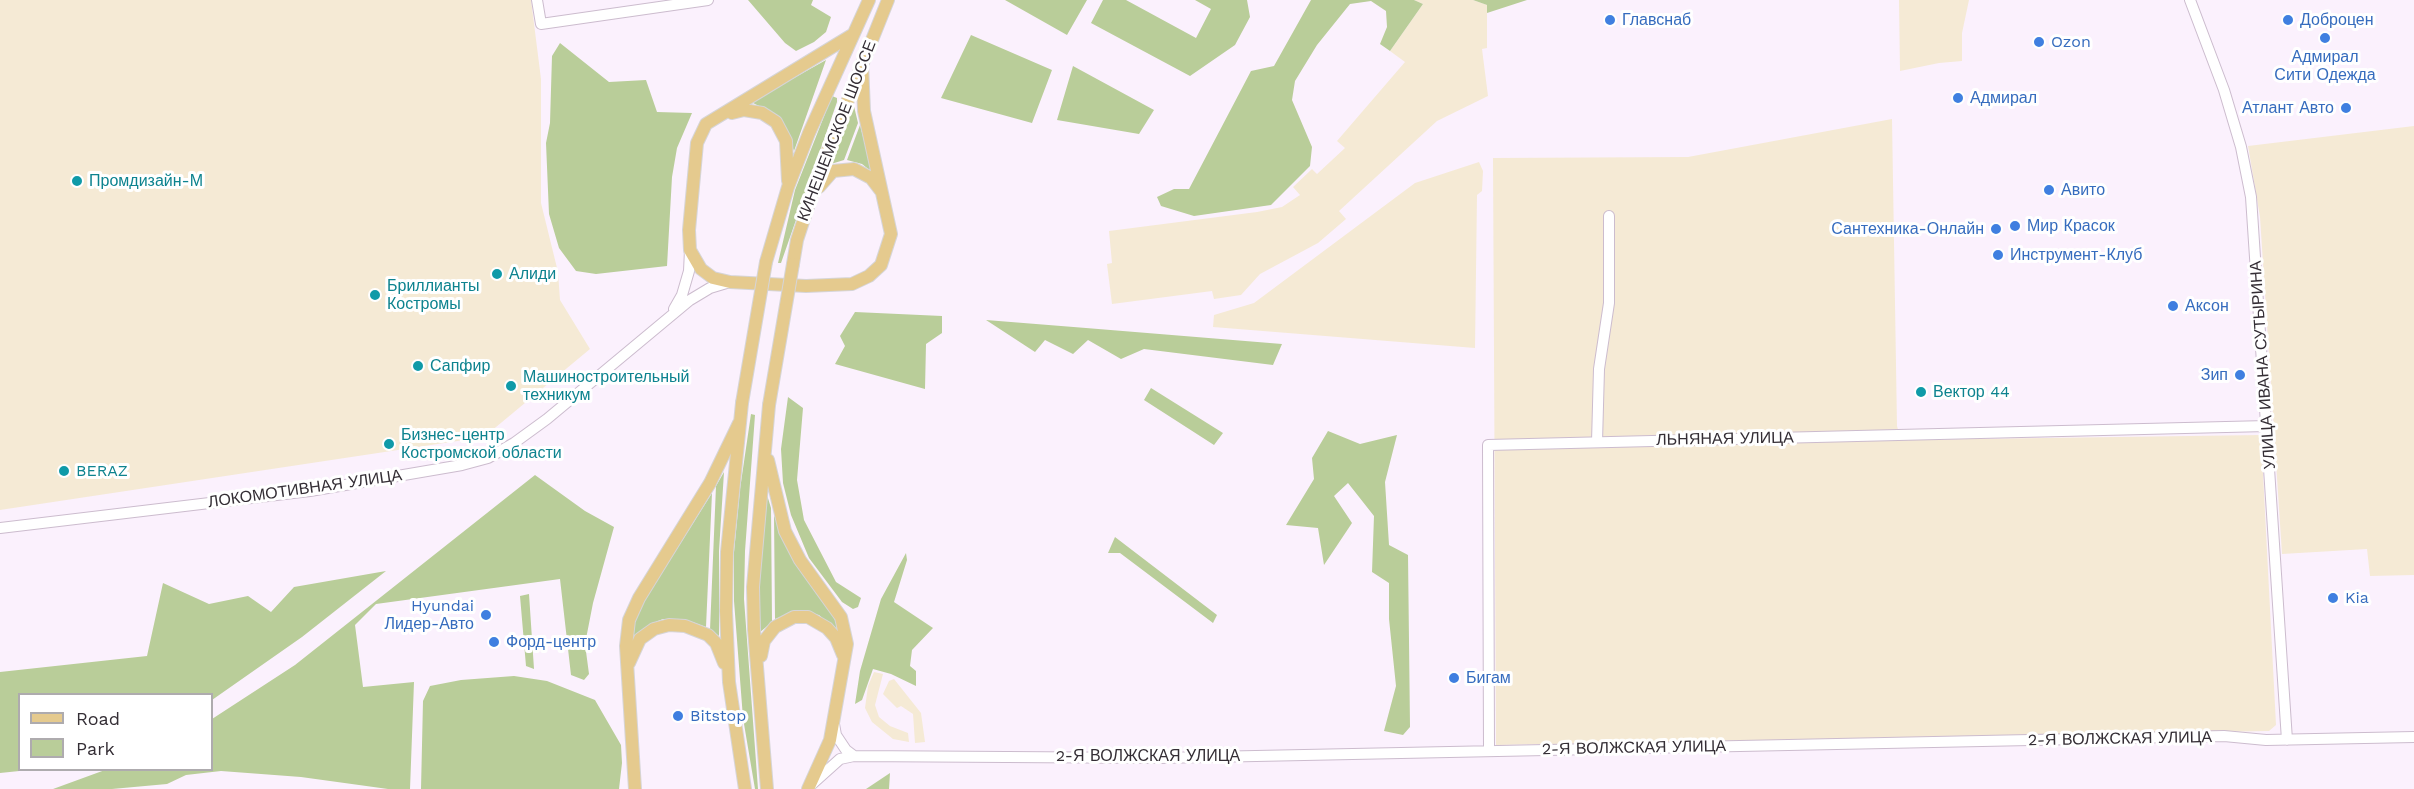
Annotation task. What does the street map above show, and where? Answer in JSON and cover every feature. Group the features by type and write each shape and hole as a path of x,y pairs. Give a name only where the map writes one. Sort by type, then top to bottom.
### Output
{"main road":[{"path":"746,789 729,682 726,611 727,552 742,403 766,262 788,188 868,0"},
{"name":"КИНЕШЕМСКОЕ ШОССЕ","path":"765,439 793,264 807,209 888,0"},
{"path":"852,35 706,124 697,143 690,220 690,249 701,269 713,278 730,282 813,286 852,284 869,276 881,265 891,234 864,111 862,63"},
{"path":"722,115 744,110 762,113 776,122 786,141 788,188"},
{"path":"807,209 823,179 842,168 863,172 884,195"},
{"path":"635,789 626,646 629,620 639,598 710,483 739,423"},
{"path":"765,439 770,474 785,531 800,560 841,617 847,644 830,740 809,787"},
{"path":"765,439 753,586 767,789"},
{"path":"758,676 764,641 775,627 794,617 807,617 827,628 841,646 845,665"},
{"path":"627,670 633,650 640,639 654,629 669,625 685,626 708,635 716,643 729,682"}],"street":[{"path":"537,0 541,24 708,0"},
{"name":"УЛИЦА ИВАНА СУТЫРИНА","path":"2190,0 2224,90 2241,147 2251,197 2287,740"},
{"path":"1597,442 1599,369 1609,303 1609,216"},
{"path":"669,317 682,295 690,249"},
{"name":"ЛОКОМОТИВНАЯ УЛИЦА","path":"0,528 310,491 462,465 488,458 514,443 547,419 669,317 711,288 730,282"},
{"name":"ЛЬНЯНАЯ УЛИЦА","path":"1489,750 1488,445 2267,426"},
{"path":"833,721 836,735 846,750 854,756"},
{"name":"2-Я ВОЛЖСКАЯ УЛИЦА","path":"854,756 1159,758 2224,736 2287,740 2414,737"},
{"path":"809,787 840,759 854,756"}],"shaded area":[{"path":"0,0 531,0 541,79 541,203 558,272 560,300 590,349 484,437 0,510"},
{"path":"1414,0 1473,0 1487,5 1487,48 1482,49 1488,96 1437,121 1339,211 1346,219 1318,243 1260,274 1241,295 1214,299 1212,291 1112,304 1107,264 1112,263 1109,231 1257,212 1282,207 1300,195 1293,187 1312,169 1317,174 1345,148 1337,141 1405,62 1390,51 1423,4"},
{"path":"1899,0 1969,0 1962,33 1962,61 1900,71"},
{"path":"1892,119 1897,426 1901,440 2261,435 2276,725 2269,731 1496,745 1493,158 1688,157"},
{"path":"2414,126 2414,575 2370,576 2367,549 2282,554 2260,217 2248,146"},
{"path":"1479,162 1483,171 1482,191 1477,195 1475,348 1213,327 1214,315 1254,303 1415,183"},
{"path":"874,672 883,674 875,705 879,717 890,726 908,733 909,742 893,739 872,722 865,708 868,686"},
{"path":"894,679 921,713 925,742 915,743 913,714 901,706 897,708 883,694 889,681"}],"green space":[{"path":"748,0 813,0 811,5 831,17 826,32 814,42 796,51 785,43"},
{"path":"1005,0 1087,0 1067,35"},
{"path":"1103,0 1126,0 1196,38 1211,9 1195,0 1247,0 1250,17 1235,45 1190,76 1091,23"},
{"path":"1311,0 1414,0 1423,4 1390,51 1380,44 1387,27 1386,11 1371,1 1350,4 1317,45 1295,81 1292,100 1312,147 1310,166 1271,205 1194,216 1161,206 1157,197 1174,189 1189,189 1251,71 1274,66"},
{"path":"1473,0 1527,0 1487,13 1487,5"},
{"path":"971,35 1052,70 1032,123 941,98"},
{"path":"560,43 609,82 646,80 657,112 692,113 677,148 672,177 667,266 596,274 576,271 559,248 549,214 546,143 550,123 552,56"},
{"path":"826,60 794,151 783,122 775,114 751,102"},
{"path":"1073,66 1154,110 1139,134 1057,120"},
{"path":"832,96 837,98 837,102 781,263 778,263 795,190"},
{"path":"853,102 858,123 844,160 831,164"},
{"path":"860,125 872,172 862,164 847,160"},
{"path":"855,312 942,316 942,333 926,344 925,389 835,364 845,346 840,336"},
{"path":"986,320 1282,344 1273,365 1144,349 1121,359 1088,340 1073,354 1045,340 1035,352"},
{"path":"1151,388 1223,433 1214,445 1144,400"},
{"path":"788,397 803,408 797,480 804,520 836,582 861,598 858,607 853,609 842,602 809,558 791,515 783,483 781,449"},
{"path":"751,414 755,415 745,551 744,599 758,789 755,789 743,718 734,601 734,552"},
{"path":"1328,431 1360,444 1397,435 1385,482 1389,545 1408,555 1410,727 1403,735 1384,731 1396,686 1389,619 1389,583 1372,572 1374,516 1348,483 1334,496 1352,523 1324,565 1318,528 1286,525 1314,479 1312,458"},
{"path":"724,472 719,551 719,636 710,630 716,486"},
{"path":"535,475 585,511 614,527 593,603 585,644 589,674 584,680 571,675 560,579 376,604 355,625 363,687 414,682 410,789 388,789 301,777 221,771 186,775 167,784 112,789 53,789 102,771 213,771 213,718 295,665"},
{"path":"764,485 771,508 772,622 759,633 758,586"},
{"path":"712,493 706,627 684,619 663,619 653,623 631,639 633,623 641,606"},
{"path":"774,515 782,536 833,614 838,630 836,631 819,615 797,611 775,619"},
{"path":"1115,537 1217,615 1213,623 1120,553 1108,553"},
{"path":"906,553 907,560 894,602 933,628 912,650 910,666 916,671 916,686 891,674 873,669 862,700 855,704 860,671 881,599"},
{"path":"386,571 302,637 213,699 213,693 18,693 19,771 0,773 0,672 147,656 163,583 209,604 248,596 271,612 294,587"},
{"path":"529,594 534,669 526,666 520,596"},
{"path":"514,676 547,681 595,700 621,745 622,763 619,789 421,789 423,701 430,686 461,680"},
{"path":"890,773 889,789 866,789"}],"place":[{"name":"Главснаб","path":"1610,20"},
{"name":"Доброцен","path":"2288,20"},
{"name":"Адмирал Сити Одежда","path":"2325,38"},
{"name":"Ozon","path":"2039,42"},
{"name":"Адмирал","path":"1958,98"},
{"name":"Атлант Авто","path":"2346,108"},
{"name":"Промдизайн-М","path":"77,181"},
{"name":"Авито","path":"2049,190"},
{"name":"Мир Красок","path":"2015,226"},
{"name":"Сантехника-Онлайн","path":"1996,229"},
{"name":"Инструмент-Клуб","path":"1998,255"},
{"name":"Алиди","path":"497,274"},
{"name":"Бриллианты Костромы","path":"375,295"},
{"name":"Аксон","path":"2173,306"},
{"name":"Сапфир","path":"418,366"},
{"name":"Зип","path":"2240,375"},
{"name":"Машиностроительный техникум","path":"511,386"},
{"name":"Вектор 44","path":"1921,392"},
{"name":"Бизнес-центр Костромской области","path":"389,444"},
{"name":"BERAZ","path":"64,471"},
{"name":"Kia","path":"2333,598"},
{"name":"Hyundai Лидер-Авто","path":"486,615"},
{"name":"Форд-центр","path":"494,642"},
{"name":"Бигам","path":"1454,678"},
{"name":"Bitstop","path":"678,716"}]}
